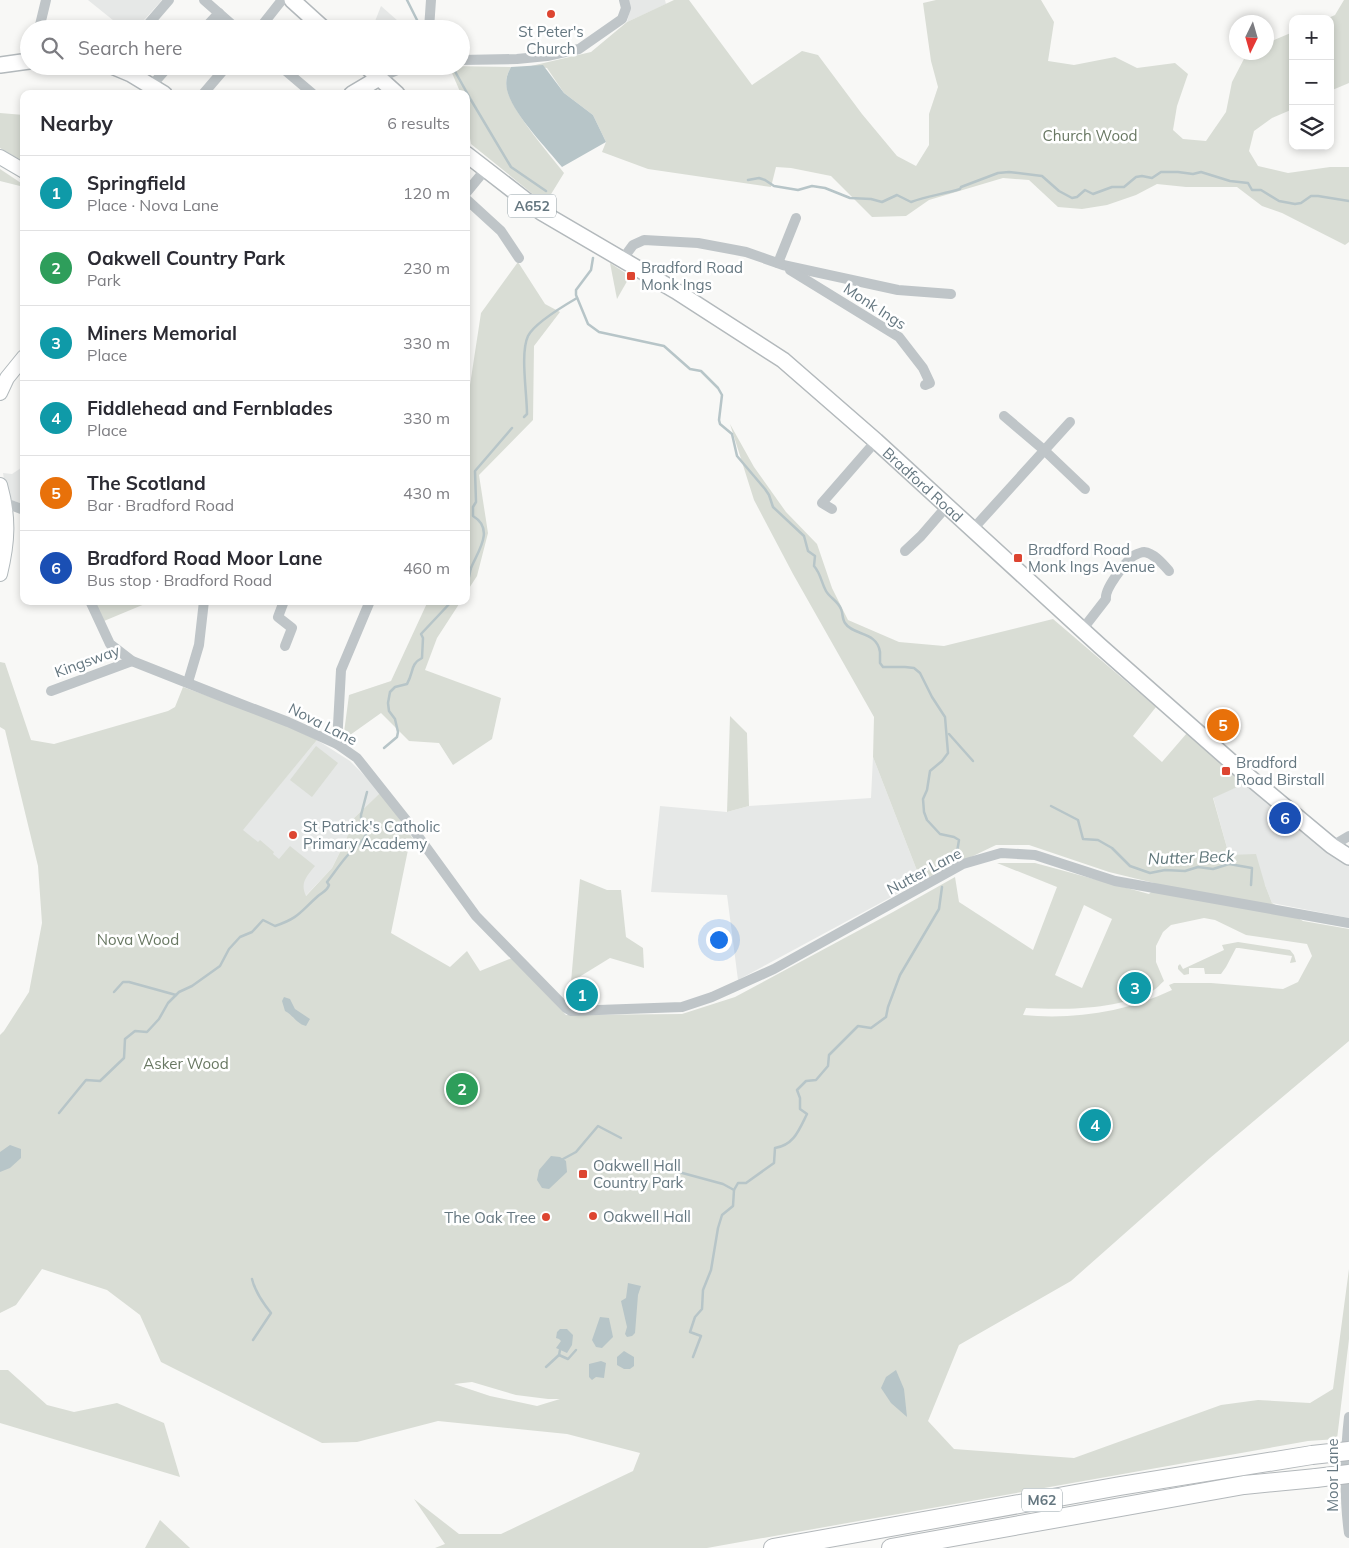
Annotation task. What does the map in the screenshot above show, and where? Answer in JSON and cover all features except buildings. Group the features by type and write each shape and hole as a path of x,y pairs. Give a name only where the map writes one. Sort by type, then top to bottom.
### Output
{"highway":[{"name":"M62","path":"773,1548 1110,1488 1312,1455 1349,1451"},
{"name":"M62","path":"891,1548 1244,1485 1349,1474"}],"main road":[{"path":"292,0 314,20"},
{"path":"0,65 20,62"},
{"path":"133,75 158,89"},
{"path":"376,75 394,90"},
{"path":"359,90 380,78"},
{"path":"0,157 20,169"},
{"name":"Bradford Road","path":"470,158 541,212 676,291 783,360 876,441 1082,630 1236,766 1332,846 1349,857"},
{"path":"0,393 7,378 20,361"},
{"path":"0,485 7,538 0,574"}],"street":[{"path":"41,20 46,0"},
{"path":"152,20 169,0"},
{"path":"204,0 227,20"},
{"path":"266,20 282,0"},
{"path":"430,20 431,0"},
{"path":"470,60 517,59 547,56 579,49 622,19 626,8 624,0"},
{"path":"212,20 219,13"},
{"path":"158,89 165,75"},
{"path":"206,90 219,75"},
{"path":"290,75 307,90"},
{"path":"380,78 387,75"},
{"path":"470,188 484,170"},
{"path":"470,203 501,231 519,258"},
{"path":"780,264 796,218"},
{"name":"Monk Ings","path":"622,260 633,245 644,240 698,243 746,252 780,264 898,290 950,294"},
{"name":"Monk Ings","path":"780,264 899,337 923,368 931,383"},
{"path":"1004,416 1044,450 1085,489"},
{"path":"973,529 1070,422"},
{"path":"832,509 822,503 876,441"},
{"path":"2,502 20,509"},
{"path":"905,551 947,506"},
{"path":"1082,630 1106,599 1105,594 1109,586 1134,555 1145,552 1156,557 1169,571"},
{"name":"Nova Lane","path":"92,605 110,644 132,661 288,722 336,744 357,758 407,821 476,916 566,1008 571,1011 587,1010"},
{"path":"188,682 199,644 204,605"},
{"path":"282,605 278,616 292,628 285,646"},
{"path":"336,744 341,670 366,605"},
{"name":"Kingsway","path":"51,690 132,661"},
{"path":"1332,846 1349,836"},
{"name":"Nutter Lane","path":"587,1010 682,1007 712,996 774,969 963,864 1001,854 1035,855 1115,881 1349,923"},
{"name":"Moor Lane","path":"1349,1417 1347,1432 1347,1511 1349,1533"}],"shaded area":[{"path":"88,0 162,0 144,20 113,20"},
{"path":"628,0 665,0 666,4 627,22 630,10"},
{"path":"381,6 397,20 376,20"},
{"path":"543,65 564,93 593,115 606,142 562,167 523,120 510,99 507,90 508,72 511,67"},
{"path":"20,469 20,503 7,498 3,473 12,474"},
{"name":"St Patrick's Catholic Primary Academy","path":"317,740 350,761 381,792 353,819 346,840 332,868 280,923 209,870"},
{"path":"873,757 921,881 738,980 727,895 651,892 660,806 727,812 749,806 871,798"},
{"path":"1244,784 1349,864 1349,918 1272,903 1265,885 1229,855 1213,797"},
{"path":"284,997 290,999 295,1009 310,1019 306,1026 300,1024 285,1011 282,1001"},
{"path":"10,1145 21,1149 21,1158 10,1168 0,1172 0,1152"},
{"path":"551,1156 560,1157 566,1161 567,1172 549,1189 542,1188 537,1180 539,1170"},
{"path":"628,1283 641,1286 638,1295 635,1333 627,1337 625,1334 627,1327 621,1301 626,1298"},
{"path":"600,1317 609,1318 613,1337 602,1348 596,1347 592,1340"},
{"path":"560,1329 567,1329 573,1335 572,1345 567,1353 556,1348 561,1341 556,1338 557,1332"},
{"path":"624,1351 634,1357 634,1366 630,1369 624,1369 617,1365 617,1357"},
{"path":"601,1361 606,1363 604,1378 596,1377 592,1380 589,1377 589,1364"},
{"path":"896,1370 904,1389 907,1417 891,1403 881,1388 886,1377"}],"green space":[{"name":"Church Wood","path":"674,0 689,0 752,85 802,51 818,55 862,114 897,156 916,166 929,145 929,114 938,87 931,61 923,3 936,0 1041,0 1054,22 1048,61 1074,65 1115,57 1137,68 1175,63 1188,74 1177,106 1173,130 1183,139 1206,141 1226,112 1232,82 1243,60 1274,60 1274,40 1289,34 1289,111 1272,118 1254,131 1249,151 1258,166 1288,173 1330,167 1349,167 1349,242 1345,245 1282,213 1262,206 1237,187 1186,187 1157,184 1136,195 1107,205 1082,209 1058,207 1029,180 1003,178 929,200 906,216 872,217 831,176 776,167 771,187 648,169 602,152 606,142 593,115 564,93 547,68 531,66 591,52 627,22"},
{"path":"1344,0 1349,0 1349,83 1334,89 1334,15"},
{"path":"470,66 511,67 506,83 515,108 531,132 564,173 545,204 471,144 470,90 459,90 453,75 470,75"},
{"path":"0,113 20,115 20,160 0,148"},
{"path":"0,169 20,182 20,186 0,181"},
{"path":"518,262 545,304 560,312 534,346 533,420 479,475 488,533 477,576 470,587 470,385 481,313"},
{"path":"610,263 630,276 617,299"},
{"path":"730,424 754,467 786,512 817,544 832,588 848,620 899,642 944,646 1053,619 1156,707 1133,736 1162,762 1187,733 1244,784 1213,798 1229,855 1256,854 1272,903 1303,921 1349,929 1349,1041 1210,1158 1071,1281 959,1345 928,1421 954,1449 1074,1458 1221,1405 1258,1400 1310,1403 1333,1389 1349,1269 1349,1339 1337,1439 1308,1441 707,1548 435,1548 445,1544 414,1499 459,1534 501,1534 633,1471 640,1453 567,1434 438,1421 357,1442 322,1443 161,1362 140,1315 107,1290 42,1269 16,1305 0,1313 0,1035 29,992 42,923 38,866 5,730 0,727 0,662 5,663 31,740 54,744 168,711 175,707 183,687 274,720 317,740 243,830 258,842 260,840 279,859 290,846 315,866 304,884 306,896 332,868 346,840 353,819 381,792 413,839 409,845 391,933 450,967 467,951 480,971 512,958 566,1015 682,1014 735,997 955,877 959,902 1033,950 1057,887 997,863 1035,863 1149,894 1153,890 1154,883 1109,872 1029,845 996,845 921,881 873,757 874,717 793,574 754,500","holes":["1084,905 1112,919 1082,988 1055,975","1204,918 1215,920 1246,935 1307,944 1312,956 1298,982 1283,989 1211,983 1174,983 1169,985 1172,990 1154,998 1118,1009 1080,1015 1023,1015 1026,1008 1074,1009 1107,1005 1123,1002 1154,990 1164,981 1156,962 1156,946 1163,932 1171,925","472,1382 516,1395 560,1399 537,1406 490,1396 454,1384"]},
{"path":"96,605 142,605 104,621"},
{"path":"426,605 458,605 437,638 425,670 501,698 492,739 453,765 439,743 409,741 381,713 343,740 349,695 391,681"},
{"path":"730,716 747,733 749,806 727,812"},
{"path":"316,746 338,763 312,797 290,780"},
{"path":"580,879 607,890 621,890 626,937 643,948 644,968 610,958 571,982"},
{"path":"1238,942 1290,950 1296,962 1290,963 1292,956 1236,948 1221,974 1205,974 1204,968 1189,968 1189,974 1184,975 1178,969 1180,964 1183,969 1224,950 1222,945"},
{"path":"0,1370 8,1370 47,1405 74,1412 117,1403 164,1423 180,1477 0,1423"},
{"path":"160,1520 190,1548 145,1548"}],"waterway":[{"path":"407,0 417,20"},
{"path":"457,75 465,90"},
{"path":"470,98 511,167 546,191"},
{"path":"748,180 759,178 774,186 798,190 812,186 825,188 850,198 871,199 882,202 897,195 911,202 960,189 998,173 1009,172 1042,176 1059,191 1072,198 1077,197 1085,190 1093,194 1112,187 1124,187 1136,177 1152,178 1161,172 1193,174 1201,172 1230,181 1248,183 1252,190 1261,190 1279,201 1295,204 1301,203 1311,196 1349,201"},
{"path":"593,258 591,270 576,290 576,295 588,324 599,332 664,346 690,369 701,371 718,388 722,395 720,424 732,434 737,456 765,489 773,507 804,536 808,551 815,556 814,566 826,591 840,606 845,623 853,630 874,640 878,645 880,663 883,667 914,668 920,673 945,717 948,753 930,771 927,790 923,799 924,812 927,820 940,834 959,840 957,852"},
{"path":"524,417 527,414 524,352 528,336 543,321 577,298"},
{"path":"470,573 481,548 484,534 480,521 473,516 473,507 476,502 475,471 512,428"},
{"path":"384,748 397,737 398,732 395,719 389,711 390,692 395,687 407,684 414,666 422,658 423,638 421,634 448,605"},
{"name":"Nutter Beck","path":"949,734 973,761"},
{"path":"59,1113 86,1080 100,1081 124,1058 125,1039 135,1031 147,1032 159,1019 168,1003 179,992 192,986 220,966 229,949 240,937 252,932 263,920 275,926 289,920 299,914 326,890 329,885 327,882 366,834 369,823 361,818 361,815 367,792"},
{"name":"Nutter Beck","path":"1051,806 1078,820 1083,839 1098,840 1112,848 1130,866 1150,873 1165,870 1185,871 1198,867 1213,869 1229,864 1252,868 1251,885"},
{"path":"693,1357 701,1336 690,1332 695,1317 702,1309 703,1290 711,1270 718,1228 722,1215 733,1206 734,1190 738,1183 746,1183 774,1163 775,1148 787,1144 795,1136 807,1114 800,1109 800,1098 797,1090 806,1081 816,1080 828,1066 829,1055 858,1026 871,1028 886,1017 900,975 939,909 942,887"},
{"path":"114,992 123,982 129,982 176,995"},
{"path":"563,1159 576,1152 598,1126 621,1138"},
{"path":"655,1162 675,1171 723,1184 734,1190"},
{"path":"252,1279 257,1293 271,1313 253,1340"},
{"path":"546,1367 559,1355 560,1350"},
{"path":"559,1355 568,1359 576,1350"}],"place":[{"name":"St Peter's Church","path":"551,14"},
{"name":"Bradford Road Monk Ings","path":"631,276"},
{"name":"Bradford Road Monk Ings Avenue","path":"1018,558"},
{"name":"The Scotland","path":"1223,725"},
{"name":"Bradford Road Birstall","path":"1226,771"},
{"name":"Bradford Road Moor Lane","path":"1285,818"},
{"name":"St Patrick's Catholic Primary Academy","path":"293,835"},
{"name":"Miners Memorial","path":"1135,988"},
{"name":"Springfield","path":"582,995"},
{"name":"Oakwell Country Park","path":"462,1089"},
{"name":"Fiddlehead and Fernblades","path":"1095,1125"},
{"name":"Oakwell Hall Country Park","path":"583,1174"},
{"name":"Oakwell Hall","path":"593,1216"},
{"name":"The Oak Tree","path":"546,1217"}],"park label":[{"name":"Nova Wood","path":"138,939"},
{"name":"Asker Wood","path":"186,1063"}]}
